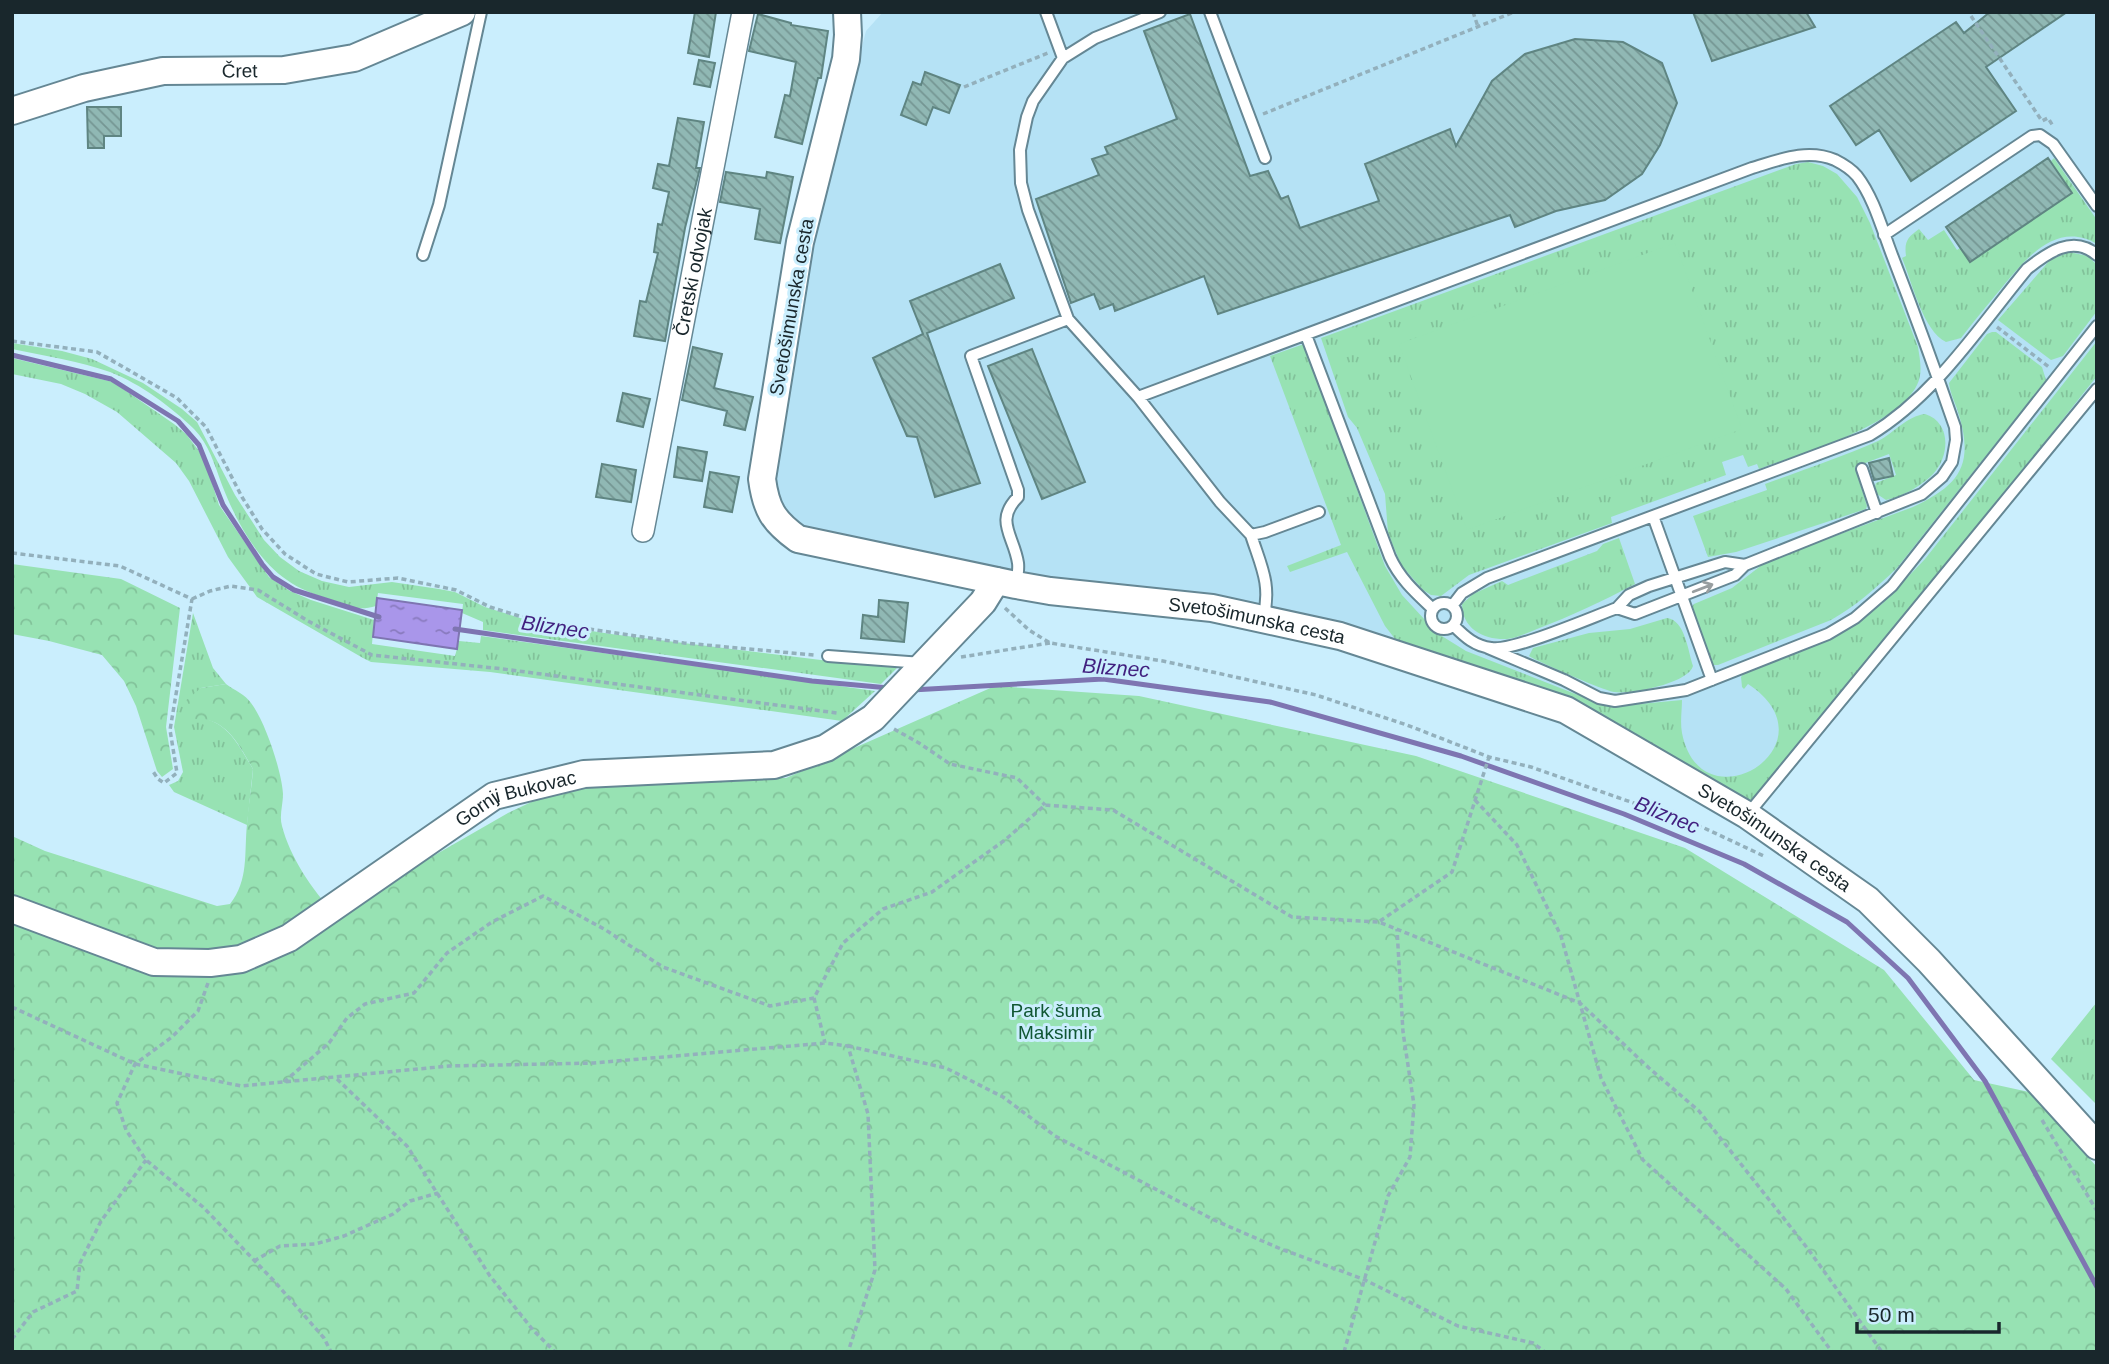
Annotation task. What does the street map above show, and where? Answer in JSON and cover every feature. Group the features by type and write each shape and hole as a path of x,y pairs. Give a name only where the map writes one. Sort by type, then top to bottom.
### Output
{"street":[{"name":"Čret","path":"12,111 84,88 163,71 284,70 354,58 462,12"},
{"name":"Čretski odvojak","path":"643,531 743,12"},
{"name":"Svetošimunska cesta","path":"847,12 846,59 800,242 762,479 771,514 783,528 798,539 998,589 1050,591 1212,608 1340,636 1566,710 1747,815 1868,900 1929,961 2097,1146"},
{"name":"Gornji Bukovac","path":"12,909 154,962 210,963 241,959 289,938 494,796 584,774 774,765 825,748 880,710 998,589"}],"lane":[{"path":"424,255 439,205 481,12"},
{"path":"1046,12 1063,58"},
{"path":"1160,12 1095,38 1063,58 1041,87 1030,109 1021,140 1021,183 1028,210 1068,319 1138,397 1220,502 1251,535 1266,579 1268,594 1263,619"},
{"path":"1210,12 1265,158"},
{"path":"1884,235 2032,136 2040,135 2053,144 2097,206"},
{"path":"1138,397 1702,186 1793,156 1809,154 1834,160 1851,170 1863,187 1884,235 1955,427 1956,440 1952,462 1942,477 1928,489 1877,513 1745,565 1735,575 1635,614 1617,608"},
{"path":"1452,606 1462,593 1487,578 1870,435 1904,412 1938,378 2027,269 2057,248 2081,246 2097,255"},
{"path":"998,589 1018,564 1005,518 1011,504 1018,497 1018,490 971,356 1068,319"},
{"path":"1454,626 1469,640 1564,680 1599,698 1607,699 1686,690 1828,634 1871,605 1892,586 2097,326"},
{"path":"1306,335 1395,569 1410,589 1433,609"},
{"path":"1747,815 2097,389"},
{"path":"1863,469 1877,513"},
{"path":"1251,535 1319,512"},
{"path":"1653,516 1712,681"},
{"path":"1488,648 1504,649 1617,608 1629,595 1675,578 1725,562 1745,565"},
{"path":"1444,603 1452,606 1457,617 1454,626 1446,630 1434,626 1431,617 1433,609 1444,603"},
{"path":"828,656 919,669"}],"path":[{"path":"1473,12 1478,27"},
{"path":"1251,119 1514,12"},
{"path":"1971,16 2042,121 2048,118 2054,127"},
{"path":"964,87 1050,52"},
{"path":"1987,319 2060,375"},
{"path":"12,341 97,352 177,398 206,427 242,497 262,529 285,554 316,574 348,582 398,578 444,587 490,607 535,621 684,643 828,656"},
{"path":"12,553 120,566 192,599 232,586 258,590 308,621 372,655 880,710 919,743 950,764 1017,778 1045,805 1113,810 1292,917 1379,922 1580,1003 1648,1068 1699,1111 1808,1249 1882,1352"},
{"path":"998,589 1008,609 1029,630 1050,643"},
{"path":"152,770 164,783 177,774 170,730 192,599"},
{"path":"919,669 1050,643 1163,661 1316,695 1407,725 1489,757 1531,767 1702,827 1774,861"},
{"path":"1379,922 1452,872 1489,757"},
{"path":"1475,800 1517,845 1561,936 1601,1078 1643,1160 1786,1289 1832,1352"},
{"path":"825,1043 814,998 843,943 883,909 932,892 1005,840 1045,805"},
{"path":"284,1082 329,1043 347,1018 365,1004 414,993 447,953 492,922 543,896 604,929 663,967 770,1006 814,998"},
{"path":"1344,1352 1388,1196 1410,1157 1414,1105 1403,1032 1397,929"},
{"path":"210,963 208,984 198,1012 172,1037 135,1064 117,1103 126,1130 146,1160 203,1207 324,1338 331,1352"},
{"path":"12,1007 135,1064 241,1086 449,1066 594,1063 825,1043 946,1068 1003,1097 1055,1136 1214,1220 1281,1249 1363,1279 1458,1326 1533,1343 1545,1352"},
{"path":"848,1046 868,1114 875,1270 848,1352"},
{"path":"336,1078 407,1146 490,1276 533,1330 555,1352"},
{"path":"2037,1112 2097,1211"},
{"path":"12,1339 33,1312 77,1291 80,1263 101,1221 146,1160"},
{"path":"254,1261 280,1246 315,1244 344,1236 393,1214 410,1201 438,1193"}],"shaded area":[{"path":"883,12 2097,12 2097,378 1921,596 1745,805 1564,701 1298,620 973,570 800,532 781,517 769,482 798,298 866,31"}],"green space":[{"path":"2054,158 2097,220 2097,244 2082,238 2067,237 2041,247 2019,268 1961,338 1946,342 1931,328 1914,292 1902,258 1906,256 1908,240 1919,229 1928,240 1944,230 1957,250 1960,248 1970,262 2072,193 2051,161"},
{"path":"1808,162 1837,174 1857,197 1870,223 1918,347 1920,376 1906,400 1889,414 1846,437 1759,469 1757,464 1748,467 1743,455 1722,462 1726,475 1611,517 1612,523 1469,575 1441,596 1431,595 1423,590 1401,565 1388,533 1385,494 1357,428 1348,417 1321,338 1796,164"},
{"path":"1675,243 1742,429 1467,530 1399,344"},
{"path":"2069,252 2088,256 2097,265 2097,311 2063,356 2051,360 1998,320 2050,260"},
{"path":"1996,332 2042,367 2046,380 1897,568 1866,596 1831,620 1713,665 1692,607 1694,604 1732,588 1767,561 1913,507 1942,491 1952,482 1959,472 1965,448 1949,383 1987,334"},
{"path":"2097,341 2097,376 1752,807 1399,644 1385,626 1347,552 1290,572 1287,566 1341,545 1270,356 1304,344 1385,566 1402,595 1437,633 1466,651 1601,704 1618,706 1682,700 1682,733 1694,761 1713,775 1735,776 1756,767 1772,751 1779,731 1772,707 1748,684 1744,689 1742,687 1741,677 1744,673 1830,640 1882,604 1925,559"},
{"path":"12,343 92,359 143,383 182,409 197,422 235,495 264,540 280,557 299,571 322,581 349,587 392,582 439,589 455,592 485,607 533,622 611,634 898,667 881,684 483,630 483,622 462,613 463,604 378,593 376,606 356,608 316,595 287,580 266,562 233,511 204,441 176,412 122,377 74,362 12,349"},
{"path":"12,358 113,382 174,424 199,451 219,505 269,577 290,591 311,600 374,620 372,644 455,656 459,641 480,643 481,636 875,691 842,721 490,672 371,662 257,597 228,557 189,481 176,463 117,412 61,384 12,374"},
{"path":"1925,414 1940,424 1945,449 1934,473 1918,486 1886,500 1877,494 1874,489 1876,483 1896,475 1889,454 1855,467 1866,509 1736,552 1708,557 1693,516 1767,490 1765,484 1878,441 1912,418"},
{"path":"1619,538 1635,584 1575,614 1511,638 1498,639 1483,635 1466,620 1462,604 1473,594 1502,581 1508,585 1597,551 1603,544"},
{"path":"12,564 121,579 180,608 166,727 173,769 162,777 157,771 136,706 124,681 102,655 12,634"},
{"path":"193,613 213,668 226,684 201,688 188,719 211,720 220,725 235,740 253,769 247,825 174,792 169,785 178,781 183,772 174,727"},
{"path":"1667,618 1678,624 1682,630 1693,666 1681,678 1658,687 1633,692 1614,692 1529,656 1533,648 1589,633 1630,629"},
{"name":"Park šuma Maksimir","path":"226,684 249,700 262,722 280,773 283,794 282,826 290,849 303,873 334,913 508,813 582,778 786,778 995,686 1139,696 1416,756 1685,848 1884,970 1974,1080 2029,1092 2097,1167 2097,1352 12,1352 12,836 45,851 217,906 230,904 243,876 253,769 228,731 211,721 188,720 184,711 184,702 201,688"},
{"path":"2097,1002 2097,1105 2051,1059"}],"water":[{"path":"377,598 462,610 457,649 373,637"}],"building":[{"path":"695,12 716,12 709,57 688,53"},
{"path":"1693,12 1806,12 1815,27 1712,61"},
{"path":"1990,12 2067,12 1986,67 2016,111 1911,181 1879,130 1856,145 1830,106 1956,22 1964,33"},
{"path":"758,14 791,25 828,31 821,78 818,78 802,144 775,137 785,95 790,96 796,62 749,51"},
{"path":"1190,14 1250,176 1268,171 1281,199 1288,196 1300,228 1379,201 1365,164 1450,129 1456,146 1492,81 1525,54 1575,39 1623,42 1662,63 1677,103 1660,145 1642,174 1605,200 1556,211 1515,227 1510,215 1218,314 1204,276 1115,311 1113,304 1100,309 1094,294 1071,303 1036,199 1099,175 1092,159 1108,154 1105,147 1177,119 1144,31"},
{"path":"699,60 715,63 710,87 694,84"},
{"path":"925,72 960,85 949,113 933,107 926,125 901,115 913,82 921,85"},
{"path":"87,107 121,107 121,136 104,136 104,148 88,148"},
{"path":"678,118 704,122 696,168 700,168 685,228 665,341 634,336 640,301 646,302 658,253 654,252 658,224 662,225 669,192 653,188 658,164 669,166"},
{"path":"2048,158 2072,193 1970,262 1946,227"},
{"path":"726,172 766,178 767,172 793,177 780,243 755,239 760,209 720,202"},
{"path":"1000,264 1014,298 927,333 980,483 935,497 917,437 907,436 873,358 923,334 910,301"},
{"path":"693,347 722,354 714,388 753,397 745,430 724,425 727,411 682,400"},
{"path":"1032,349 1085,482 1042,499 988,366"},
{"path":"623,393 650,399 643,427 617,421"},
{"path":"678,447 707,452 702,481 674,477"},
{"path":"1889,458 1893,476 1874,480 1869,463"},
{"path":"602,464 636,470 631,502 596,497"},
{"path":"710,472 739,477 732,512 704,507"},
{"path":"879,600 908,603 904,642 861,638 863,615 878,617"}],"waterway":[{"name":"Bliznec","path":"12,355 111,379 178,421 199,445 223,505 273,577 294,590 379,617"},
{"name":"Bliznec","path":"455,629 812,681 889,688"},
{"name":"Bliznec","path":"912,690 1103,679 1270,702 1461,756 1624,814 1744,864 1847,922 1908,978 1985,1081 2097,1287"}]}
